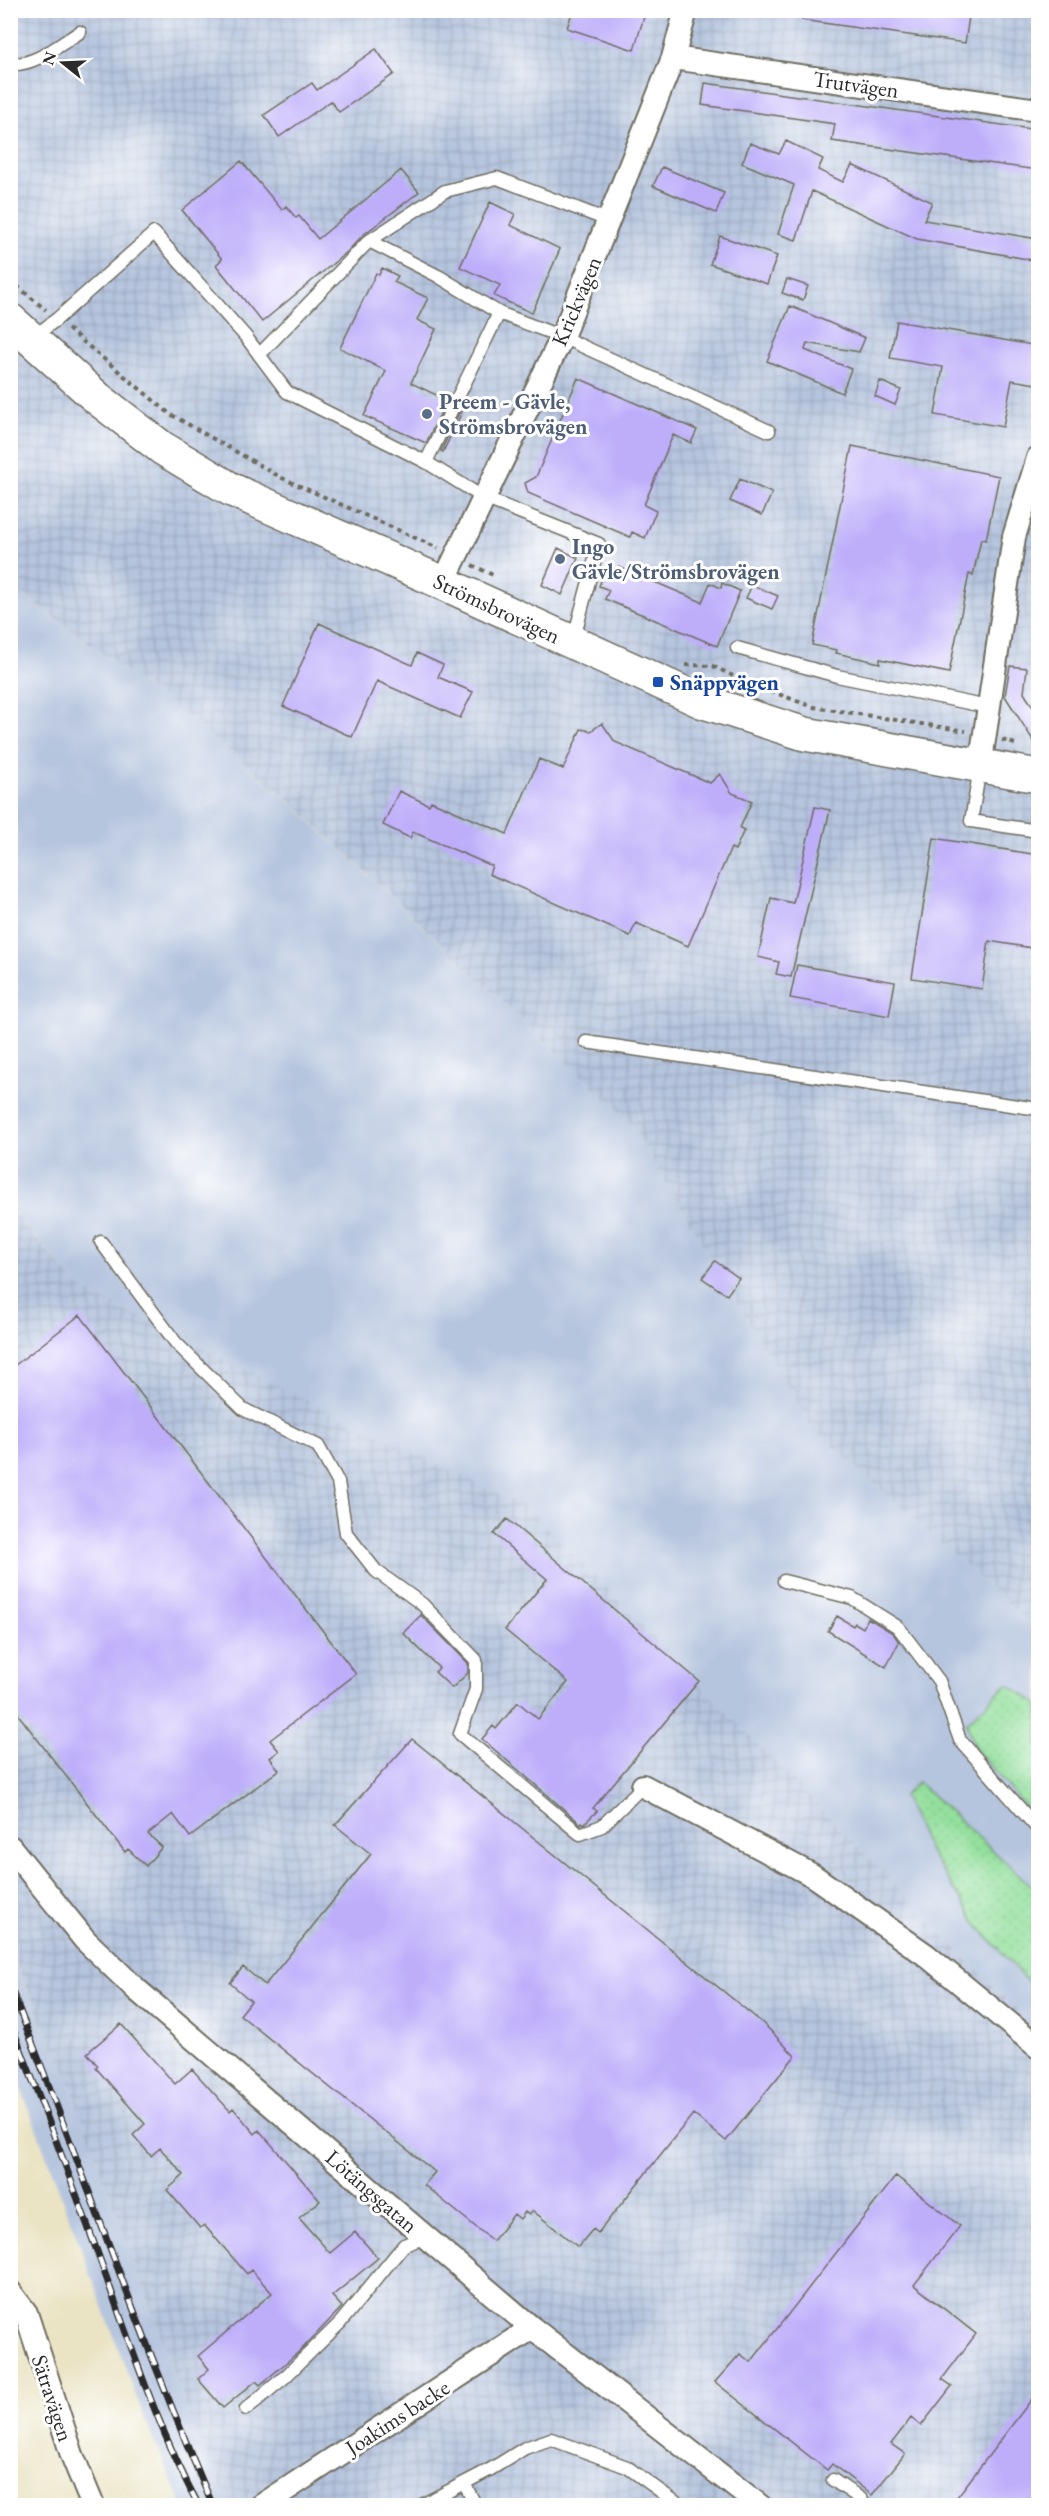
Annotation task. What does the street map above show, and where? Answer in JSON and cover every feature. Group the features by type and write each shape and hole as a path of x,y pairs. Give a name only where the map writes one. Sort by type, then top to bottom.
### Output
{"main road":[{"name":"Strömsbrovägen","path":"20,330 97,398 162,448 232,490 449,569 573,642 700,701 805,734 1038,776"}],"street":[{"name":"Krickvägen","path":"449,569 562,337 673,58 686,10"},
{"name":"Trutvägen","path":"673,58 1038,110"},
{"path":"980,767 1014,537 1038,458"},
{"path":"643,1786 812,1875 926,1955 1038,2047"},
{"name":"Lötängsgatan","path":"10,1847 85,1940 137,1990 532,2328 760,2505"},
{"name":"Sätravägen","path":"10,2292 26,2313 72,2455 93,2505"},
{"name":"Joakims backe","path":"262,2505 532,2328"}],"lane":[{"path":"10,64 22,65 36,59 80,32"},
{"path":"259,355 369,241 445,190 497,178 610,221"},
{"path":"20,330 57,319 154,233 259,355 287,392 426,462 484,498 599,544 573,642"},
{"path":"369,241 438,276 499,313 562,337 769,430"},
{"path":"426,462 499,313"},
{"path":"737,648 837,676 988,707"},
{"path":"980,767 971,821 1038,831"},
{"path":"586,1042 1038,1109"},
{"path":"101,1242 176,1343 243,1409 318,1446 338,1482 346,1533 376,1570 422,1604 476,1660 476,1689 460,1734 580,1834 602,1826 643,1786"},
{"path":"784,1581 852,1598 898,1627 939,1681 960,1740 1038,1829"},
{"path":"246,2409 286,2376 340,2323 404,2245 426,2237"},
{"path":"420,2505 525,2448 550,2439 627,2468 681,2505"},
{"path":"833,2480 861,2499 865,2505"},
{"path":"464,2483 476,2505"}],"path":[{"path":"10,280 170,414 449,569 496,577"},
{"path":"679,664 713,666 747,683 814,707 984,734 1025,747"}],"shaded area":[{"path":"10,11 1038,11 1038,1631 811,1427 629,1121 292,803 186,716 11,586"},
{"path":"10,586 186,716 292,804 629,1121 811,1427 1038,1631 1038,1704 1007,1684 1038,1821 1038,1892 918,1782 903,1796 928,1849 978,1926 1038,1993 1038,2032 530,1510 80,1288 11,1209"},
{"path":"10,1209 80,1288 530,1509 1038,2032 1038,2505 229,2505 196,2435 66,2074 11,1955"},
{"path":"10,1955 66,2074 196,2435 229,2505 183,2505 145,2420 11,2061"}],"green space":[{"path":"1007,1684 1038,1704 1038,1821 975,1748 966,1723"},
{"path":"918,1782 1038,1892 1038,1993 978,1926 928,1849 903,1796"}],"building":[{"path":"573,10 646,10 634,50 567,28"},
{"path":"803,10 970,10 965,43 802,20"},
{"path":"376,49 394,74 339,112 331,101 279,137 264,115 312,83 317,90"},
{"path":"705,83 1038,130 1038,170 832,141 835,124 702,105"},
{"path":"786,141 823,159 818,170 843,182 852,165 932,202 924,220 1038,239 1038,261 917,239 812,191 796,240 778,234 794,185 742,163 750,143 779,154"},
{"path":"241,161 282,210 286,206 296,218 299,216 318,239 401,170 419,192 363,235 347,252 262,322 216,265 222,259 182,210"},
{"path":"662,167 724,193 716,213 653,186"},
{"path":"490,202 515,214 510,225 560,249 532,313 494,296 500,285 460,267"},
{"path":"720,236 777,256 767,284 710,264"},
{"path":"382,268 398,276 394,282 428,298 417,320 436,329 411,383 447,400 426,443 364,416 386,371 340,348 376,273 379,275"},
{"path":"787,279 808,286 803,300 782,293"},
{"path":"790,306 865,338 859,352 807,343 805,350 851,369 842,393 767,361"},
{"path":"897,321 1038,346 1036,384 1012,380 1003,427 935,415 943,367 890,358"},
{"path":"578,378 697,430 691,443 673,435 644,505 656,511 645,538 632,532 630,537 528,493 525,483 536,477"},
{"path":"880,381 901,390 895,405 875,396"},
{"path":"462,407 464,408 443,452 441,451"},
{"path":"852,446 999,476 986,540 981,539 973,575 969,574 949,673 880,659 880,663 812,645"},
{"path":"740,479 772,493 762,515 730,501"},
{"path":"558,548 578,558 562,595 542,585"},
{"path":"619,567 702,602 710,583 721,588 722,583 740,591 717,646 605,599 609,590 599,586 605,570 615,575"},
{"path":"752,585 778,596 772,609 746,598"},
{"path":"319,623 412,665 417,653 443,665 438,677 473,692 460,718 377,681 352,737 283,706"},
{"path":"1010,666 1027,668 1024,693 1038,715 1038,748 1005,696"},
{"path":"602,723 615,742 710,783 720,774 732,793 752,801 740,828 744,830 735,850 731,848 688,946 636,923 630,936 489,874 492,866 413,832 410,838 383,825 399,791 429,805 431,801 507,834 539,759 563,769 581,729 591,731"},
{"path":"815,807 830,810 791,977 776,974 779,962 758,957 771,898 793,903"},
{"path":"934,838 1038,855 1038,949 989,941 982,989 912,978"},
{"path":"797,965 895,982 889,1016 790,998"},
{"path":"715,1261 739,1278 727,1295 702,1278"},
{"path":"80,1315 356,1674 270,1740 279,1751 270,1758 279,1770 190,1837 173,1814 148,1834 162,1847 146,1866 128,1849 125,1852 10,1704 10,1369"},
{"path":"507,1519 699,1681 593,1808 597,1811 584,1824 582,1822 581,1824 482,1739 493,1726 496,1729 518,1702 538,1719 568,1682 505,1630 547,1579 494,1534"},
{"path":"421,1615 468,1663 468,1673 452,1688 435,1672 439,1668 403,1633"},
{"path":"837,1616 853,1626 855,1623 863,1628 868,1618 893,1633 899,1642 886,1667 828,1631"},
{"path":"412,1739 765,2025 795,2056 726,2141 693,2114 598,2233 593,2229 578,2247 533,2211 529,2215 525,2212 520,2219 514,2214 493,2241 424,2185 435,2172 240,2015 251,2001 230,1983 243,1967 265,1985 371,1854 335,1825"},
{"path":"121,2024 175,2084 192,2069 230,2111 233,2108 255,2134 259,2130 320,2201 299,2218 330,2253 355,2232 378,2258 332,2296 342,2307 302,2349 260,2385 256,2381 223,2408 198,2379 209,2369 198,2356 272,2293 251,2270 247,2274 204,2225 200,2228 167,2190 184,2175 160,2148 151,2156 133,2135 145,2124 96,2068 98,2066 87,2053"},
{"path":"896,2176 960,2226 914,2285 976,2334 942,2379 952,2386 921,2426 911,2418 891,2444 905,2454 872,2495 832,2464 827,2470 715,2382 740,2354 751,2362"},
{"path":"1038,2391 1038,2505 951,2505"}],"railway":[{"path":"10,1986 134,2312 213,2506"},
{"path":"10,2022 149,2396 199,2506"}],"place":[{"name":"Preem - Gävle, Strömsbrovägen","path":"427,414"},
{"name":"Ingo Gävle/Strömsbrovägen","path":"560,559"},
{"name":"Snäppvägen","path":"658,682"}]}
